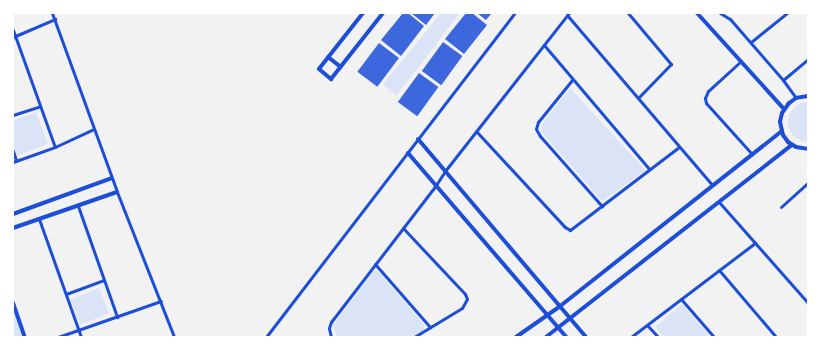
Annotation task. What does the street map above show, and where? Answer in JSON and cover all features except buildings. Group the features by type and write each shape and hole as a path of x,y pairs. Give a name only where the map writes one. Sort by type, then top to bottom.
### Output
{"street":[{"path":"52,13 117,192 162,302 174,337"},
{"path":"363,13 319,69 331,79 383,13"},
{"path":"266,337 515,13"},
{"path":"628,13 671,64 638,98"},
{"path":"697,13 784,109"},
{"path":"720,13 730,19 751,42 796,98"},
{"path":"751,42 787,13"},
{"path":"331,337 329,328 331,322 436,185 445,171 568,14 712,185"},
{"path":"14,37 54,19"},
{"path":"13,30 14,37 55,147"},
{"path":"544,45 572,80 649,169"},
{"path":"328,57 341,67"},
{"path":"783,80 808,59"},
{"path":"741,61 708,90 704,98 706,103 752,154"},
{"path":"572,80 538,122 536,129 540,136 602,206"},
{"path":"808,96 796,98 784,109 780,122 786,139 792,145 808,149"},
{"path":"13,115 40,106"},
{"path":"13,151 15,161 55,147 94,129"},
{"path":"476,131 565,227 570,230 679,147"},
{"path":"516,337 559,307 782,131"},
{"path":"418,139 570,320 586,337"},
{"path":"546,337 570,320 792,145"},
{"path":"408,153 566,337"},
{"path":"13,214 112,178"},
{"path":"781,207 808,183"},
{"path":"13,228 117,192"},
{"path":"719,202 808,303"},
{"path":"78,206 117,317"},
{"path":"39,219 81,337"},
{"path":"403,228 465,294 467,299 462,308 414,337"},
{"path":"631,337 755,243"},
{"path":"375,264 430,328"},
{"path":"719,270 776,337"},
{"path":"66,294 104,280"},
{"path":"681,299 714,337"},
{"path":"58,337 162,302"},
{"path":"13,303 26,337"},
{"path":"647,325 658,337"}],"shaded area":[{"path":"441,13 460,13 396,96 383,84"},
{"path":"570,88 646,171 602,201 541,132 542,124"},
{"path":"803,102 808,102 807,142 795,138 788,127 789,114 797,105"},
{"path":"36,112 48,144 17,156 13,145 13,121"},
{"path":"375,270 378,271 424,325 423,330 411,337 337,337 333,325"},
{"path":"99,288 109,313 80,325 70,300"},
{"path":"682,304 710,337 664,337 655,327"},
{"path":"13,311 23,337 15,337 13,331"}]}
